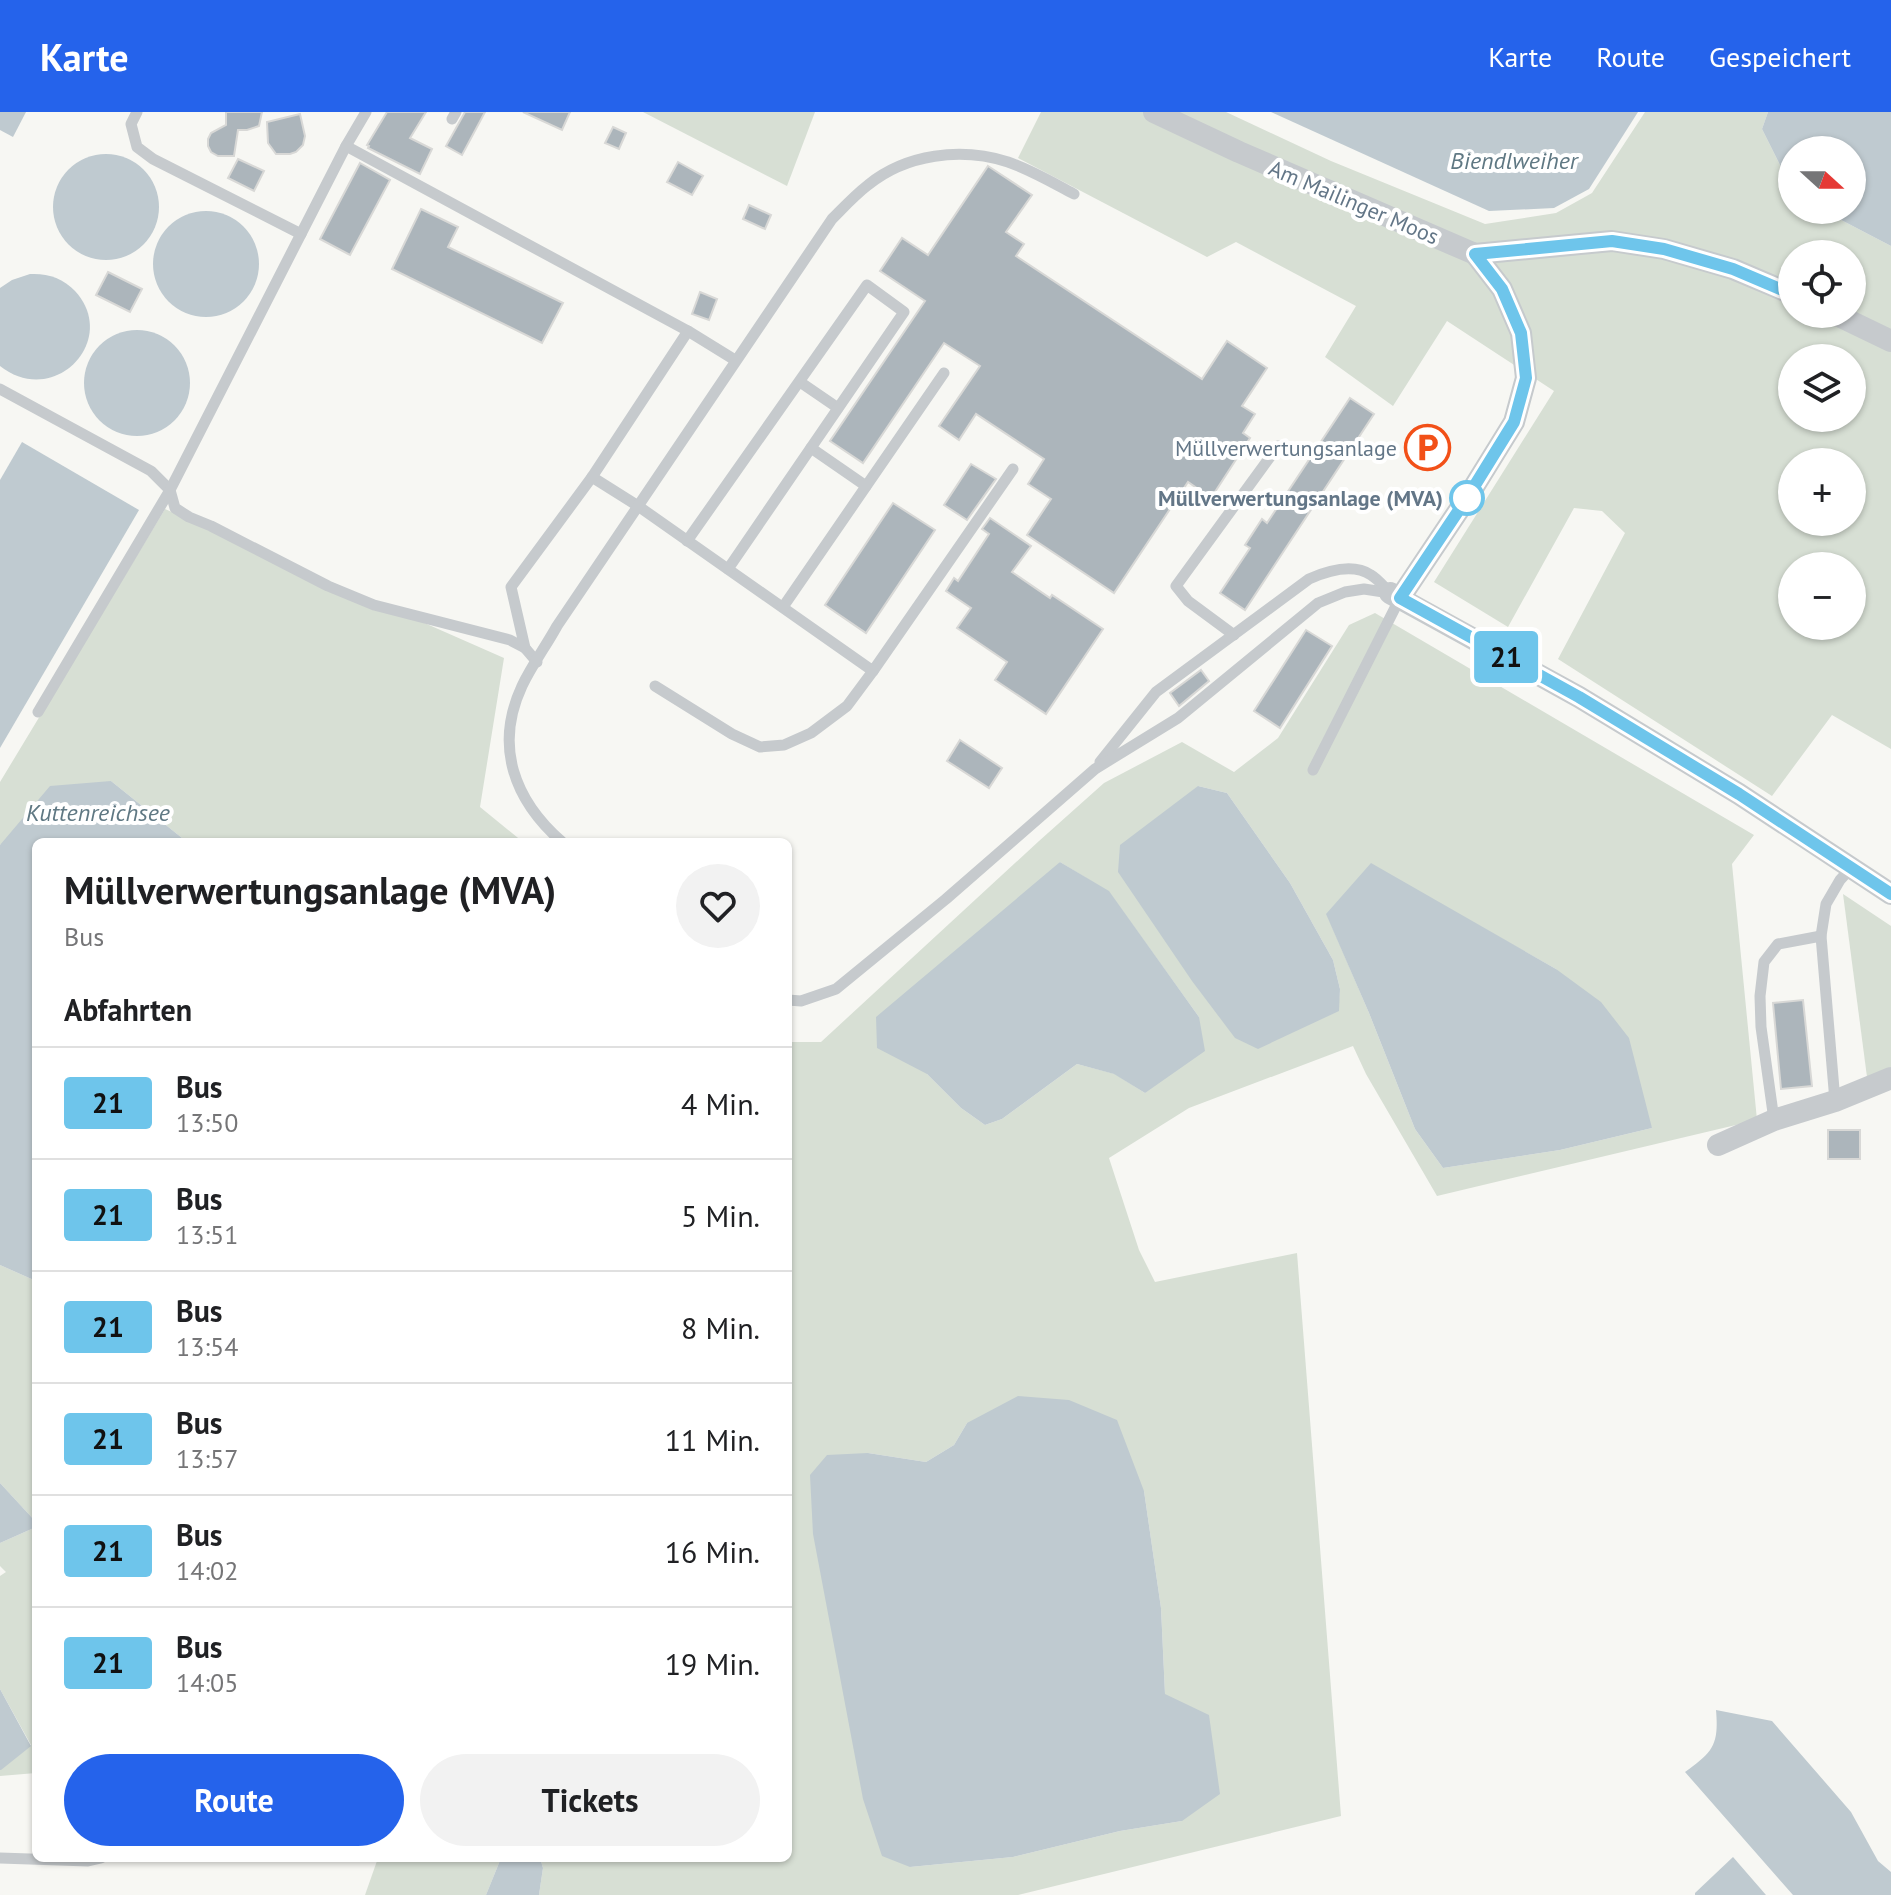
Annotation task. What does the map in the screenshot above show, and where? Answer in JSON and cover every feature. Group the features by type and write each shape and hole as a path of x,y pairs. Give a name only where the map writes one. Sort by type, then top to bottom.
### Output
{"street":[{"name":"Am Mailinger Moos","path":"1154,112 1475,254 1612,241 1664,249 1733,269 1778,288"},
{"path":"1475,254 1502,289 1521,333 1526,378 1514,422 1467,498 1395,596 1592,705 1739,794 1891,894"},
{"path":"1864,328 1891,341"},
{"path":"1718,1145 1774,1120 1835,1101 1891,1078"}],"lane":[{"path":"137,112 131,124 137,147 153,159 301,234"},
{"path":"38,712 170,490 366,112"},
{"path":"346,146 688,331 735,360"},
{"path":"557,838 547,829 521,793 510,759 509,726 522,686 557,626 832,219 868,184 900,165 930,156 971,155 1007,162 1074,194"},
{"path":"687,541 867,285 904,312 728,569"},
{"path":"525,648 511,587 592,477 688,331"},
{"path":"783,607 944,373"},
{"path":"800,382 838,408"},
{"path":"0,389 151,471 170,490 175,508 189,517 328,586 374,605 510,640 525,648 537,662"},
{"path":"1234,635 1188,601 1176,586 1278,446"},
{"path":"811,448 866,486"},
{"path":"655,686 732,734 760,747 784,745 811,733 847,706 1013,469"},
{"path":"592,477 873,671"},
{"path":"1095,769 1156,692 1309,579 1330,570 1355,570 1370,574 1395,596"},
{"path":"792,1000 801,1001 836,989 946,899 1095,769 1178,718 1318,603 1345,592 1364,589 1395,596"},
{"path":"1313,770 1395,596"},
{"path":"1835,1101 1821,936 1826,904 1851,868"},
{"path":"1774,1120 1761,1027 1760,996 1764,962 1778,944 1821,936"},
{"path":"0,1858 32,1859"}],"shaded area":[{"path":"643,112 815,112 787,186"},
{"path":"1041,112 1226,112 1331,161 1485,224 1556,213 1592,193 1645,112 1768,112 1762,129 1778,161 1778,224 1849,224 1891,246 1891,749 1832,715 1772,796 1558,659 1625,533 1602,511 1574,508 1508,627 1434,582 1554,391 1447,321 1393,406 1325,357 1356,306 1236,242 1207,257 1018,158"},
{"path":"165,509 504,658 480,807 518,838 182,838 111,781 0,845 0,782"},
{"path":"1375,613 1754,835 1732,864 1757,1120 1437,1196 1353,1046 1189,1108 1109,1158 1139,1250 1155,1282 1297,1253 1341,1816 1018,1895 539,1895 541,1862 792,1862 792,1042 821,1042 1104,783 1182,742 1234,772 1278,738 1349,625","holes":["1198,786 1227,793 1290,883 1333,960 1340,989 1338,1011","1060,862 1109,892 1199,1017 1145,1093 1115,1074 1077,1064 1002,1119 985,1125 961,1108 927,1074","1458,914 1556,969 1652,1128 1560,1150 1443,1168 1415,1129 1327,915","967,1423 1144,1491 1161,1608 1165,1694 1182,1821 1120,1831 1013,1857 910,1867 868,1453 926,1462 954,1445"]},
{"path":"1843,894 1891,926 1891,1067 1867,1077"},
{"path":"0,1265 32,1279 32,1518 0,1483"},
{"path":"32,1529 32,1773 0,1776 0,1770 31,1745 0,1689 0,1576 6,1572 0,1566 0,1543"},
{"path":"377,1862 499,1862 486,1895 365,1895"}],"water":[{"path":"0,112 26,112 13,137 0,130"},
{"name":"Biendlweiher","path":"1271,112 1638,112 1589,189 1554,208 1489,211"},
{"path":"1768,112 1891,112 1891,246 1849,224 1866,224 1866,136 1778,136 1778,161 1762,129"},
{"path":"106,154 126,158 144,169 155,187 159,207 155,227 144,245 126,256 106,260 86,256 68,245 57,227 53,207 57,187 68,169 86,158"},
{"path":"206,211 226,215 244,226 255,244 259,264 255,284 244,302 226,313 206,317 186,313 168,302 157,284 153,264 157,244 168,226 186,215"},
{"path":"30,274 54,277 70,286 87,310 90,329 85,348 75,363 59,374 41,379 21,377 0,366 0,288"},
{"path":"137,330 157,334 175,345 186,363 190,383 186,403 175,421 157,432 137,436 117,432 99,421 88,403 84,383 88,363 99,345 117,334"},
{"path":"22,442 139,510 0,748 0,480"},
{"name":"Kuttenreichsee","path":"111,781 182,838 32,838 32,1279 0,1265 0,845 50,786"},
{"path":"1198,786 1227,793 1290,883 1333,960 1340,989 1339,1011 1258,1049 1235,1038 1118,872 1120,845"},
{"path":"1060,862 1109,891 1199,1017 1205,1051 1145,1093 1114,1074 1077,1064 1002,1119 985,1125 961,1108 927,1074 877,1048 876,1017"},
{"path":"1371,863 1556,969 1601,1002 1629,1038 1652,1128 1560,1150 1443,1168 1415,1129 1326,914"},
{"path":"1018,1396 1069,1400 1117,1420 1144,1491 1161,1608 1165,1694 1209,1715 1220,1794 1182,1821 1120,1831 1013,1857 910,1867 882,1856 863,1799 813,1534 810,1475 827,1455 868,1453 926,1462 954,1445 967,1423"},
{"path":"0,1483 32,1518 32,1529 0,1543"},
{"path":"0,1689 31,1746 1,1770 0,1770"},
{"path":"1716,1710 1772,1721 1851,1812 1878,1861 1891,1872 1891,1895 1793,1895 1685,1772 1712,1747"},
{"path":"1733,1857 1766,1895 1695,1895 1695,1893"},
{"path":"499,1862 541,1862 539,1895 486,1895"}],"building":[{"path":"226,112 262,112 259,126 238,130 234,156 218,156 211,152 208,139 211,133 226,125"},
{"path":"387,112 426,112 410,138 432,149 420,174 368,148"},
{"path":"465,112 485,112 462,155 446,146"},
{"path":"523,112 570,112 562,130"},
{"path":"300,114 305,136 303,145 290,154 276,154 268,143 267,122"},
{"path":"613,127 626,133 619,149 605,143"},
{"path":"238,159 264,171 254,191 228,178"},
{"path":"678,162 703,176 692,195 667,182"},
{"path":"360,163 390,180 350,255 320,239"},
{"path":"988,166 1032,195 1006,232 1024,244 1016,256 1202,379 1227,341 1267,368 1242,406 1255,414 1243,433 1250,438 1211,498 1188,482 1114,593 1027,535 1051,499 1028,484 1044,459 976,414 959,440 939,426 980,366 944,343 863,463 830,441 925,301 880,271 902,238 928,255"},
{"path":"749,205 771,215 765,229 743,219"},
{"path":"421,209 458,227 448,247 563,303 542,343 392,269"},
{"path":"108,272 142,289 130,312 96,295"},
{"path":"700,292 717,299 709,320 692,314"},
{"path":"1350,398 1374,414 1245,610 1220,593 1250,548 1245,545 1262,519 1267,523"},
{"path":"971,464 996,479 967,520 944,505"},
{"path":"893,503 935,530 866,633 825,605"},
{"path":"990,518 1031,546 1012,572 1103,629 1046,714 995,680 1007,662 957,628 971,608 946,591 954,578 958,581 989,534 982,529"},
{"path":"1306,630 1332,646 1280,728 1254,711"},
{"path":"1201,670 1209,681 1179,706 1170,693"},
{"path":"960,740 1002,768 989,788 947,761"},
{"path":"1803,1000 1812,1086 1781,1089 1773,1003"},
{"path":"1828,1130 1860,1130 1860,1159 1828,1159"}],"bus line":[{"name":"21","path":"1778,288 1733,269 1664,249 1612,241 1475,254 1502,289 1521,333 1526,378 1514,422 1400,598 1579,697 1739,794 1891,894"}],"place":[{"name":"Müllverwertungsanlage","path":"1428,448"},
{"name":"Müllverwertungsanlage (MVA)","path":"1467,498"}]}
